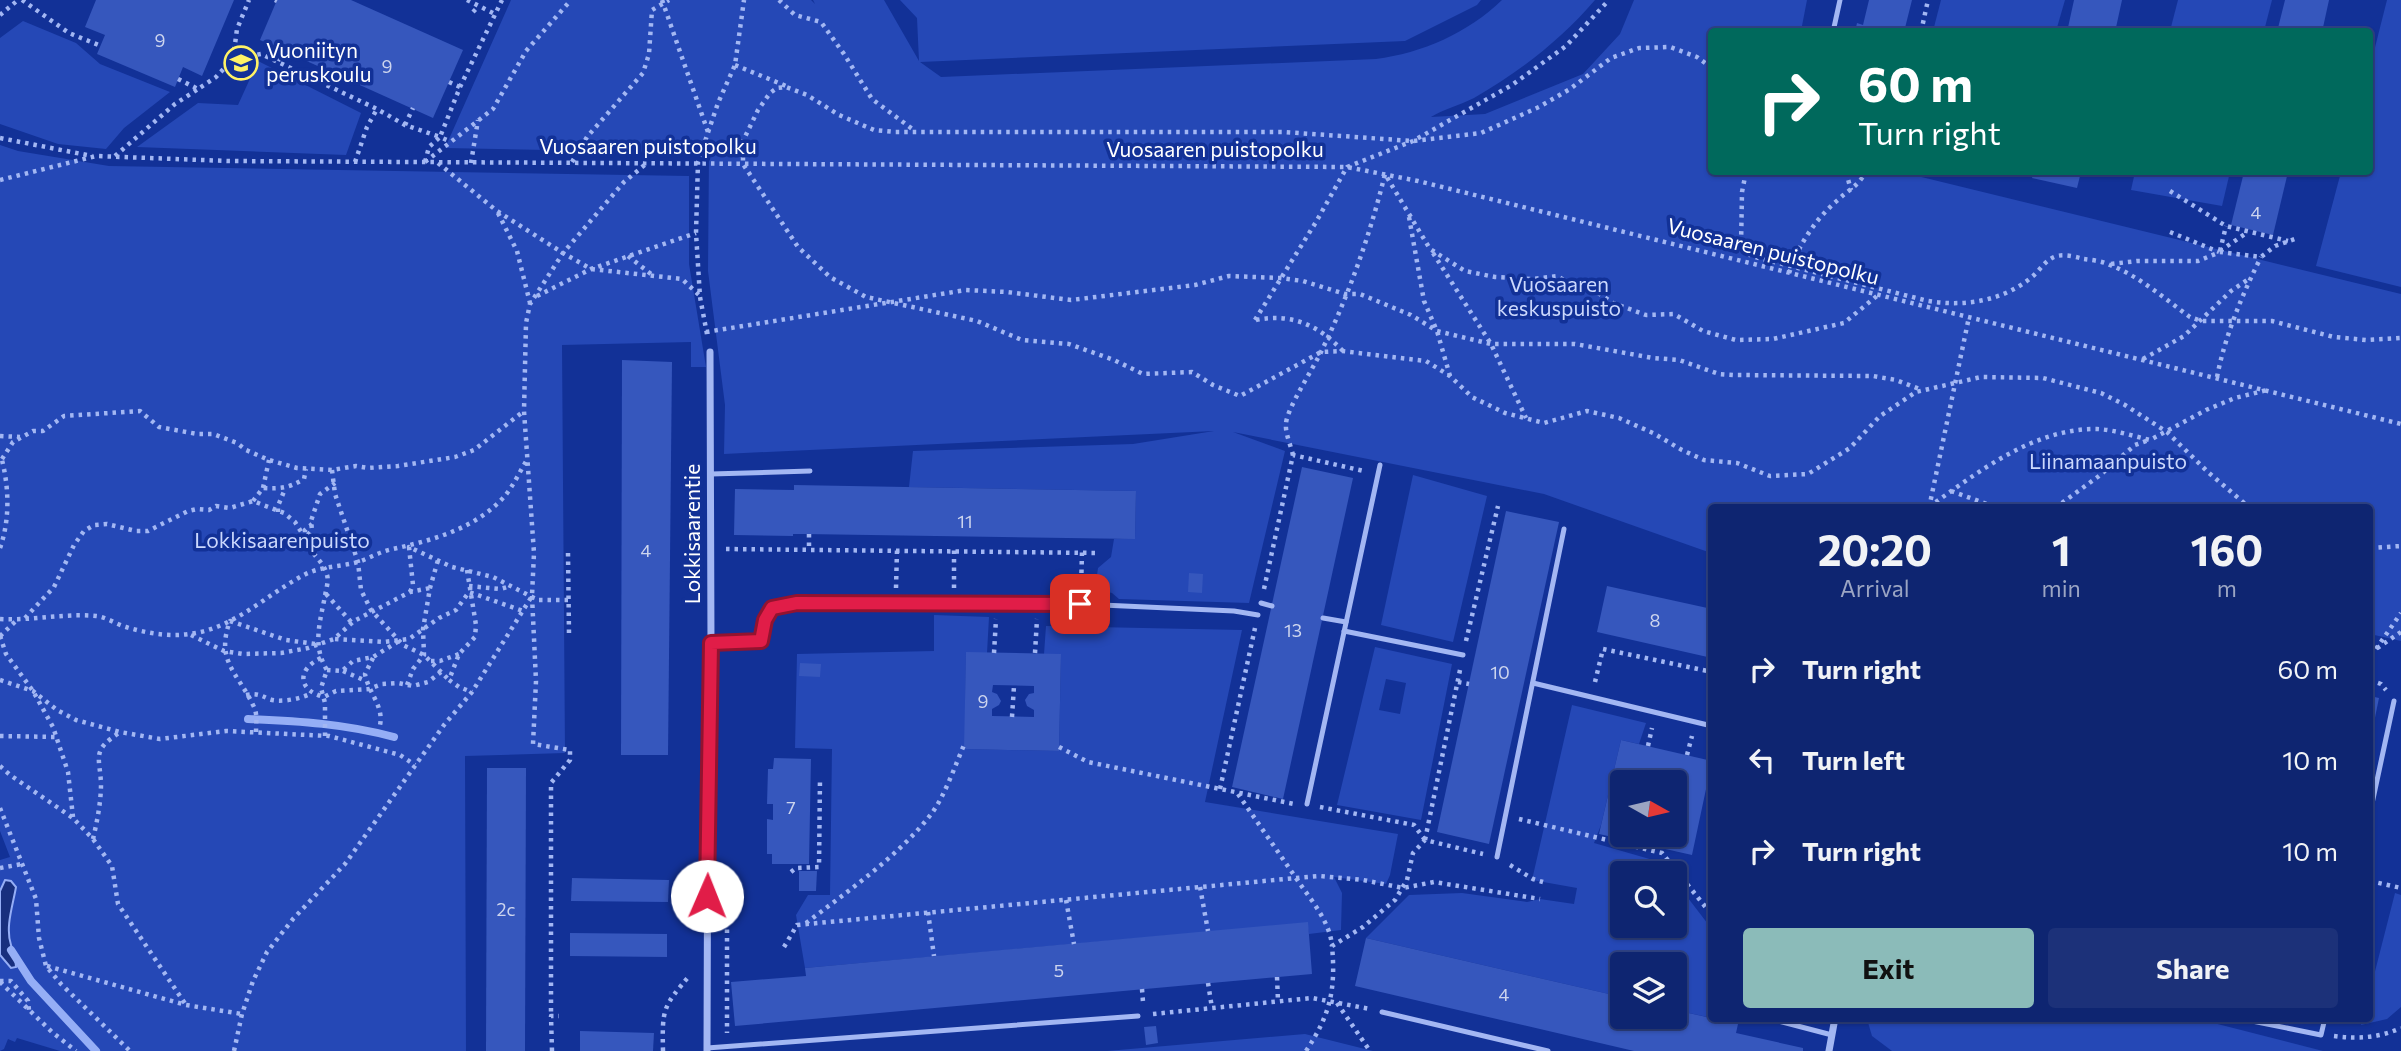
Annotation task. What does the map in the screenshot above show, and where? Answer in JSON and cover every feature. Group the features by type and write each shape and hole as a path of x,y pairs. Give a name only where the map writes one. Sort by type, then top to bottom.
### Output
{"street":[{"name":"Lokkisaarentie","path":"707,1049 711,643 710,352"},
{"path":"1829,1051 1834,1022"}],"lane":[{"path":"1834,28 1840,0"},
{"path":"1307,804 1380,465"},
{"path":"710,474 810,471"},
{"path":"1497,857 1564,529"},
{"path":"711,643 761,641 765,620 772,608 797,603 1080,604 1234,611 1258,615"},
{"path":"1261,604 1272,606"},
{"path":"1323,618 1346,622"},
{"path":"1344,631 1463,654"},
{"path":"1532,683 1708,725"},
{"path":"2373,799 2394,701"},
{"path":"1382,1012 1548,1051"},
{"path":"707,1049 1138,1016"},
{"path":"1783,1022 1832,1035"},
{"path":"2257,1022 2321,1035 2324,1022"}],"path":[{"path":"0,15 20,0 69,33 101,46"},
{"path":"115,157 175,104 216,77 233,59 237,29 250,0"},
{"path":"467,0 495,14"},
{"path":"424,162 429,147 440,137 460,87 502,0"},
{"path":"424,162 493,109 526,51 571,0"},
{"path":"572,163 587,137 643,73 649,54 652,10 669,0"},
{"path":"710,352 700,297 696,233 698,162 735,65 744,0"},
{"path":"779,0 796,15 821,22 872,99 916,132"},
{"path":"1343,351 1328,336 1306,322 1272,317 1255,320 1347,167 1413,141 1512,85 1566,46 1609,0"},
{"path":"1922,28 1928,0"},
{"path":"663,2 708,133"},
{"path":"473,12 478,7"},
{"path":"735,65 807,95 839,115 874,130 1283,132 1413,141 1481,133 1539,107 1570,89 1611,58 1639,48 1670,47 1697,57 1708,65"},
{"path":"278,61 283,51"},
{"path":"233,59 261,54 405,125 449,141"},
{"path":"178,79 198,89"},
{"path":"449,82 460,87"},
{"path":"786,87 777,88 770,93 758,110 743,141 743,164 798,247 830,277 866,297 977,321 1022,340 1069,344 1143,374 1192,372 1213,386 1240,396 1321,352 1343,351 1426,361 1450,376 1472,397 1505,413 1544,423 1587,411 1619,418 1704,460 1737,463 1770,476 1808,474 1850,448 1880,415 1916,392 1981,377 2043,377 2101,393 2125,405 2167,432 2245,504"},
{"path":"405,125 413,108"},
{"path":"355,162 367,127 377,109"},
{"path":"471,163 478,119"},
{"path":"0,138 96,156"},
{"name":"Vuosaaren puistopolku","path":"0,180 96,156 228,161 438,163 698,162 1347,167 1789,272 2401,424"},
{"path":"530,304 563,253 624,182 648,162"},
{"path":"438,163 497,211 591,269 682,279 700,297"},
{"path":"1385,174 1491,344 1526,418"},
{"path":"1293,455 1285,423 1353,280 1376,212 1385,174"},
{"path":"1745,175 1742,192 1741,247 1751,256 1945,304 1988,300 2016,289 2049,259 2059,255 2108,264 2198,261 2220,252 2249,232"},
{"path":"1847,175 1851,190"},
{"path":"1789,272 1803,242 1820,217 1857,186 1864,175"},
{"path":"2170,191 2226,226 2292,240 2275,246 2261,257 2250,278 2222,352 2217,377"},
{"path":"497,211 517,251 530,304 526,323 524,411 534,552 531,596 536,681 533,744 570,750 570,760 551,783 552,1051"},
{"path":"1408,212 1424,301 1437,331 1450,376"},
{"path":"2220,252 2226,226"},
{"path":"2170,232 2220,252 2261,257"},
{"path":"536,297 591,269 696,233"},
{"path":"1430,249 1465,271 1494,277 1532,279 1558,276 1569,284 1586,285 1613,303 1646,315 1674,314 1703,331 1736,340 1773,339 1844,323 1879,295"},
{"path":"628,256 652,275"},
{"path":"2108,264 2129,275 2190,317 2201,321 2272,321 2334,337 2366,340 2401,338"},
{"path":"706,332 966,290 1071,300 1195,285 1229,276 1280,278 1303,281 1345,294 1360,294 1411,315 1437,331 1491,344 1575,344 1679,360 1719,374 1873,376 1896,380 1923,390"},
{"path":"2143,359 2184,336 2250,278"},
{"path":"1930,504 1969,317"},
{"path":"2060,504 2135,446 2206,410 2235,398 2268,390"},
{"path":"0,548 7,505 6,477 1,458 13,442 33,431 43,431 64,416 140,411 159,427 213,434 269,460 306,469 332,470 356,466 398,466 455,457 474,450 524,411"},
{"path":"1933,504 1976,473 2011,453 2070,431 2114,431 2150,440"},
{"path":"0,436 21,437"},
{"path":"0,619 69,615 100,617 159,635 190,634 230,621 303,575 440,538 482,518 505,496 529,456"},
{"path":"24,619 54,587 74,545 84,531 94,525 116,525 136,531 148,531 188,511 209,510 216,506 230,508 253,501 263,488 269,460"},
{"path":"263,488 285,488 304,479 306,469"},
{"path":"332,470 335,494 358,562 361,590 373,612 403,645 424,655 449,680 472,692"},
{"path":"326,736 321,688 327,670 317,645 319,619 328,578 324,568 307,547 305,530 312,524 320,494 335,483"},
{"path":"278,512 285,488"},
{"path":"1951,491 1987,504"},
{"path":"253,501 295,522 305,538"},
{"path":"809,534 809,549"},
{"path":"2373,548 2401,545"},
{"path":"409,547 438,560 493,577 538,600 568,600"},
{"path":"409,547 413,585 410,592"},
{"path":"711,549 1100,553"},
{"path":"895,603 897,550"},
{"path":"954,550 954,603"},
{"path":"568,552 569,634"},
{"path":"1080,604 1082,552"},
{"path":"407,685 413,669 424,655 423,629 438,560"},
{"path":"449,680 459,654 475,637 476,625 467,570"},
{"path":"469,589 512,586"},
{"path":"334,639 352,623 410,592 430,588"},
{"path":"469,589 523,611"},
{"path":"190,634 224,651 243,654 281,653 334,639 399,641 409,639 456,610 469,589"},
{"path":"325,593 352,623"},
{"path":"234,1051 242,1014 267,951 345,864 444,725 472,692 531,596"},
{"path":"994,653 997,603"},
{"path":"1035,653 1037,603"},
{"path":"2376,649 2401,613"},
{"path":"17,620 0,636 6,654 33,691 57,737 68,772 73,818"},
{"path":"230,621 286,640 317,645"},
{"path":"230,621 225,634 224,651 230,668 253,704 256,732"},
{"path":"1254,632 1265,635"},
{"path":"2373,651 2401,632"},
{"path":"342,671 353,661 373,657 399,641"},
{"path":"1591,696 1603,649 1708,671"},
{"path":"430,661 440,661 459,654"},
{"path":"373,657 365,674 382,716 380,725"},
{"path":"310,694 304,685 303,677 312,662 321,658"},
{"path":"327,670 342,671 366,681"},
{"path":"246,695 256,693 274,700 293,700 310,694 324,697 336,691 369,689 382,684 413,686 428,682 441,672"},
{"path":"0,680 33,691 57,710 76,720 120,733 160,739 226,731 326,736 400,755 415,765"},
{"path":"1458,682 1469,684"},
{"path":"1012,717 1014,686"},
{"path":"93,839 101,783 97,766 99,753 106,741 120,733"},
{"path":"0,736 57,737"},
{"path":"806,924 855,886 906,841 933,812 964,745"},
{"path":"1059,747 1088,762 1283,803 1307,804 1413,825 1425,840 1497,857 1533,879 1543,882"},
{"path":"0,766 73,818 93,839 112,866 118,904 186,1005"},
{"path":"792,872 796,868 819,867 820,778"},
{"path":"1237,793 1331,934 1333,1001 1323,1026 1306,1051"},
{"path":"0,808 36,899 39,938 46,966 130,1051"},
{"path":"1505,816 1645,846 1662,853 1708,910"},
{"path":"1332,946 1363,927 1395,900 1403,888 1413,853 1425,840"},
{"path":"0,868 22,864"},
{"path":"784,947 797,925 1320,876 1363,880 1403,888 1434,882 1540,899"},
{"path":"2373,882 2401,888"},
{"path":"1200,887 1208,931"},
{"path":"1066,900 1074,944"},
{"path":"928,912 933,956"},
{"path":"663,1051 663,1017 672,995 690,975 690,964"},
{"path":"46,966 186,1005 242,1014"},
{"path":"1277,977 1278,1001"},
{"path":"0,982 76,1051"},
{"path":"1208,983 1212,1008"},
{"path":"1138,1016 1312,998 1382,1012"},
{"path":"1333,1001 1370,1051"},
{"path":"551,1016 559,1016"},
{"path":"2321,1035 2353,1038 2381,1036 2401,1028"}],"green space":[{"name":"Vuosaaren keskuspuisto","path":"511,0 811,0 815,4 813,0 884,0 919,61 917,18 900,0 1481,0 1477,5 1405,41 920,62 941,77 1376,59 1410,52 1444,40 1489,12 1502,0 1595,0 1554,42 1523,66 1474,98 1431,117 1485,114 1583,74 1620,34 1634,0 1807,0 1802,28 1708,28 1708,175 1913,175 2401,294 2401,641 2373,635 2373,504 1708,504 1708,552 1544,494 1233,432 1285,451 1249,603 1119,599 1112,593 1095,589 1098,568 1111,557 1114,539 1135,538 1136,491 909,487 913,451 1133,444 1214,431 724,454 725,405 708,271 709,153 445,148"},
{"path":"1941,0 2065,0 2057,28 1934,28"},
{"path":"2178,0 2272,0 2265,28 2171,28"},
{"path":"2387,0 2401,0 2401,287 2316,266 2340,175 2373,175 2373,55"},
{"path":"23,21 76,43 100,64 170,92 124,128 106,149 58,144 0,124 0,38"},
{"path":"258,61 361,113 346,155 137,147 198,103 238,105"},
{"name":"Lokkisaarenpuisto","path":"0,145 18,151 109,166 689,176 689,264 706,367 691,367 691,342 562,345 565,753 465,756 466,1051 60,1051 17,1038 15,1042 8,1039 4,1049 0,1051 0,860 10,857 0,831"},
{"path":"2134,175 2229,175 2222,206 2131,190"},
{"path":"1413,475 1487,496 1453,642 1381,625"},
{"path":"934,615 989,617 987,653 966,653 965,749 1059,751 1061,654 1044,654 1046,626 1242,630 1205,802 1398,834 1386,884 1334,877 1342,893 1341,930 1309,934 1307,923 805,968 796,915 808,895 830,895 832,749 795,748 797,654 934,651"},
{"path":"1375,647 1452,664 1421,820 1337,805","holes":["1386,679 1406,683 1400,714 1379,710"]},
{"path":"1572,705 1646,723 1639,744 1621,740 1614,770 1610,770 1610,787 1594,843 1657,861 1610,861 1610,938 1687,938 1687,897 1708,924 1708,1017 1687,1013 1687,952 1610,952 1610,994 1366,938 1409,895 1462,893 1527,902 1540,899 1574,904 1577,888 1532,880"},
{"path":"2395,893 2401,895 2401,1007 2387,1019 2361,1025 2362,1022 2373,1022 2373,979"},
{"path":"1868,1022 2210,1022 2323,1051 1892,1051 1872,1036"},
{"path":"1305,1034 1373,1051 1107,1051"}],"shaded area":[{"path":"5,880 11,881 16,887 9,938 16,967 11,968 0,955 0,891"}],"building":[{"path":"96,0 234,0 202,76 183,67 175,87 97,54 105,35 85,27"},
{"path":"277,0 351,0 463,50 433,118 260,40"},
{"path":"1869,0 1912,0 1905,28 1856,28 1857,23 1863,25"},
{"path":"2074,0 2122,0 2116,28 2068,28"},
{"path":"2285,0 2329,0 2323,28 2278,28"},
{"path":"2033,175 2080,175 2077,188 2032,178"},
{"path":"2243,175 2287,175 2273,235 2231,225"},
{"path":"622,360 672,362 668,755 621,755"},
{"path":"1302,467 1353,478 1283,799 1232,787"},
{"path":"794,485 1136,491 1135,539 734,535 735,489 794,490"},
{"path":"1506,511 1559,522 1489,844 1437,832"},
{"path":"1189,573 1203,574 1202,593 1188,592"},
{"path":"1607,586 1708,608 1708,657 1597,632"},
{"path":"966,652 1061,654 1059,751 964,749","holes":["993,685 1034,686 1034,693 1029,694 1025,700 1027,706 1034,710 1034,717 992,716 992,709 1001,701 997,694 992,692"]},
{"path":"800,663 821,664 820,677 799,676"},
{"path":"2373,697 2379,698 2373,727"},
{"path":"1621,740 1708,760 1708,780 1692,855 1657,847 1687,847 1687,770 1614,770"},
{"path":"774,758 811,759 809,864 772,864 772,854 767,854 767,819 773,820 773,804 767,804 768,769 773,769"},
{"path":"487,768 526,768 525,1051 486,1051"},
{"path":"1610,787 1610,836 1599,834"},
{"path":"799,871 817,871 816,891 799,891"},
{"path":"572,878 669,880 668,902 571,901"},
{"path":"1308,922 1312,974 735,1026 731,982 806,976 805,968"},
{"path":"570,933 667,934 667,957 570,956"},
{"path":"1366,938 1610,994 1610,1029 1687,1029 1687,1013 1708,1017 1708,1022 1738,1024 1736,1033 1803,1048 1803,1051 1634,1051 1355,986"},
{"path":"1156,1026 1158,1043 1146,1045 1144,1027"},
{"path":"580,1031 654,1033 653,1051 580,1051"}],"waterway":[{"path":"248,719 322,724 394,737"},
{"path":"11,950 31,981 96,1051"}],"place":[{"name":"Vuoniityn peruskoulu","path":"241,63"}],"route":[{"path":"707,896 711,643 761,641 765,620 772,608 797,603 1080,604"}],"park label":[{"name":"Liinamaanpuisto","path":"2108,462"}]}
